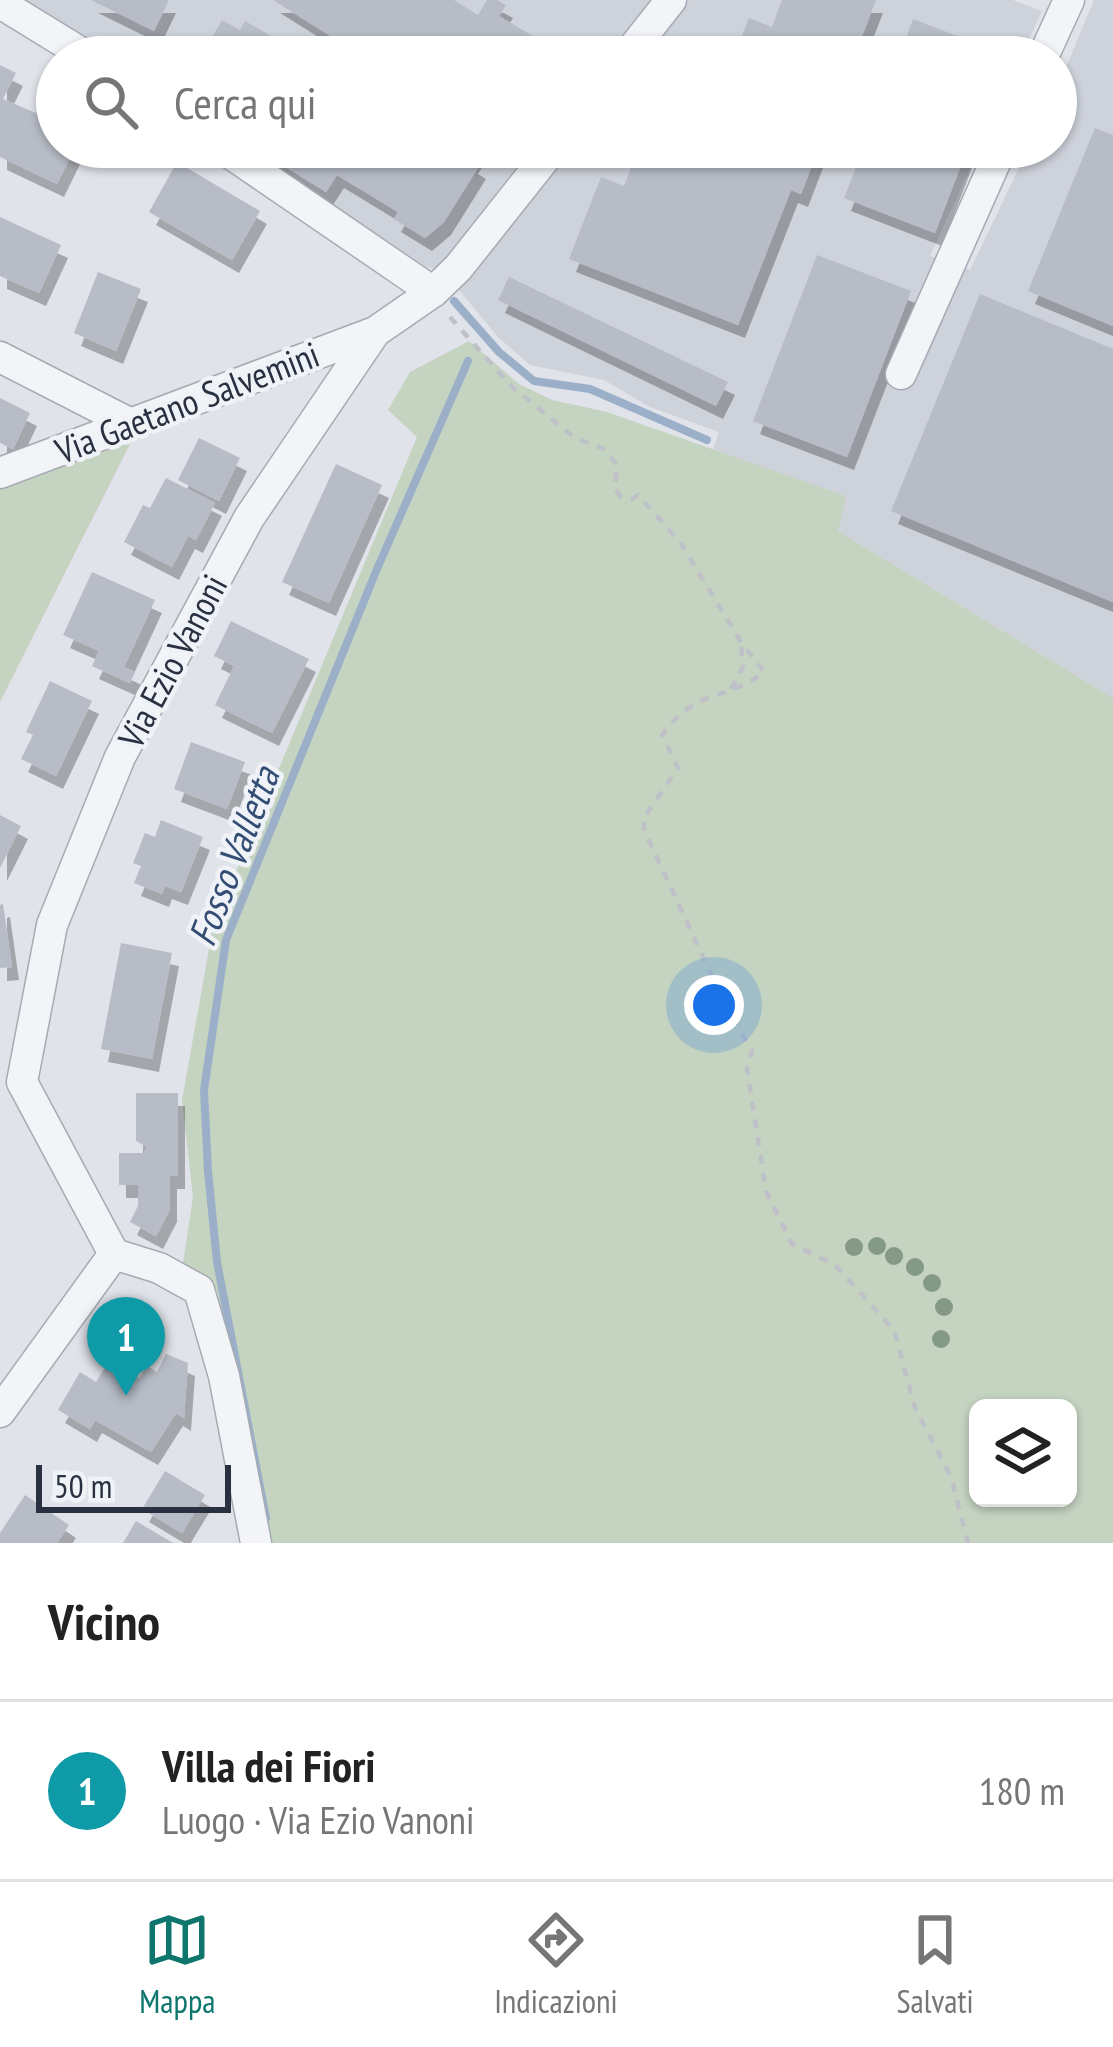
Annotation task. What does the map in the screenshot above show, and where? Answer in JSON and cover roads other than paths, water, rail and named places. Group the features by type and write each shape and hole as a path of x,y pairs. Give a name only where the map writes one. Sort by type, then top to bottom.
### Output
{"street":[{"path":"643,36 671,0"},
{"path":"1053,36 1070,0"},
{"path":"0,3 54,36"},
{"path":"252,168 433,292"},
{"name":"Via Ezio Vanoni","path":"114,1254 11,1076 52,925 119,758 249,518 375,332 433,292 458,268 537,168"},
{"path":"902,374 992,168"},
{"name":"Via Gaetano Salvemini","path":"0,473 375,332"},
{"path":"0,357 129,423"},
{"path":"0,1412 114,1254 159,1268 199,1290 224,1376 256,1543"}],"waterway":[{"path":"454,301 499,352 534,381 590,389 707,440"},
{"name":"Fosso Valletta","path":"266,1518 217,1262 208,1171 204,1090 226,940 377,569 468,361"}],"place":[{"name":"Villa dei Fiori","path":"126,1396"}]}
